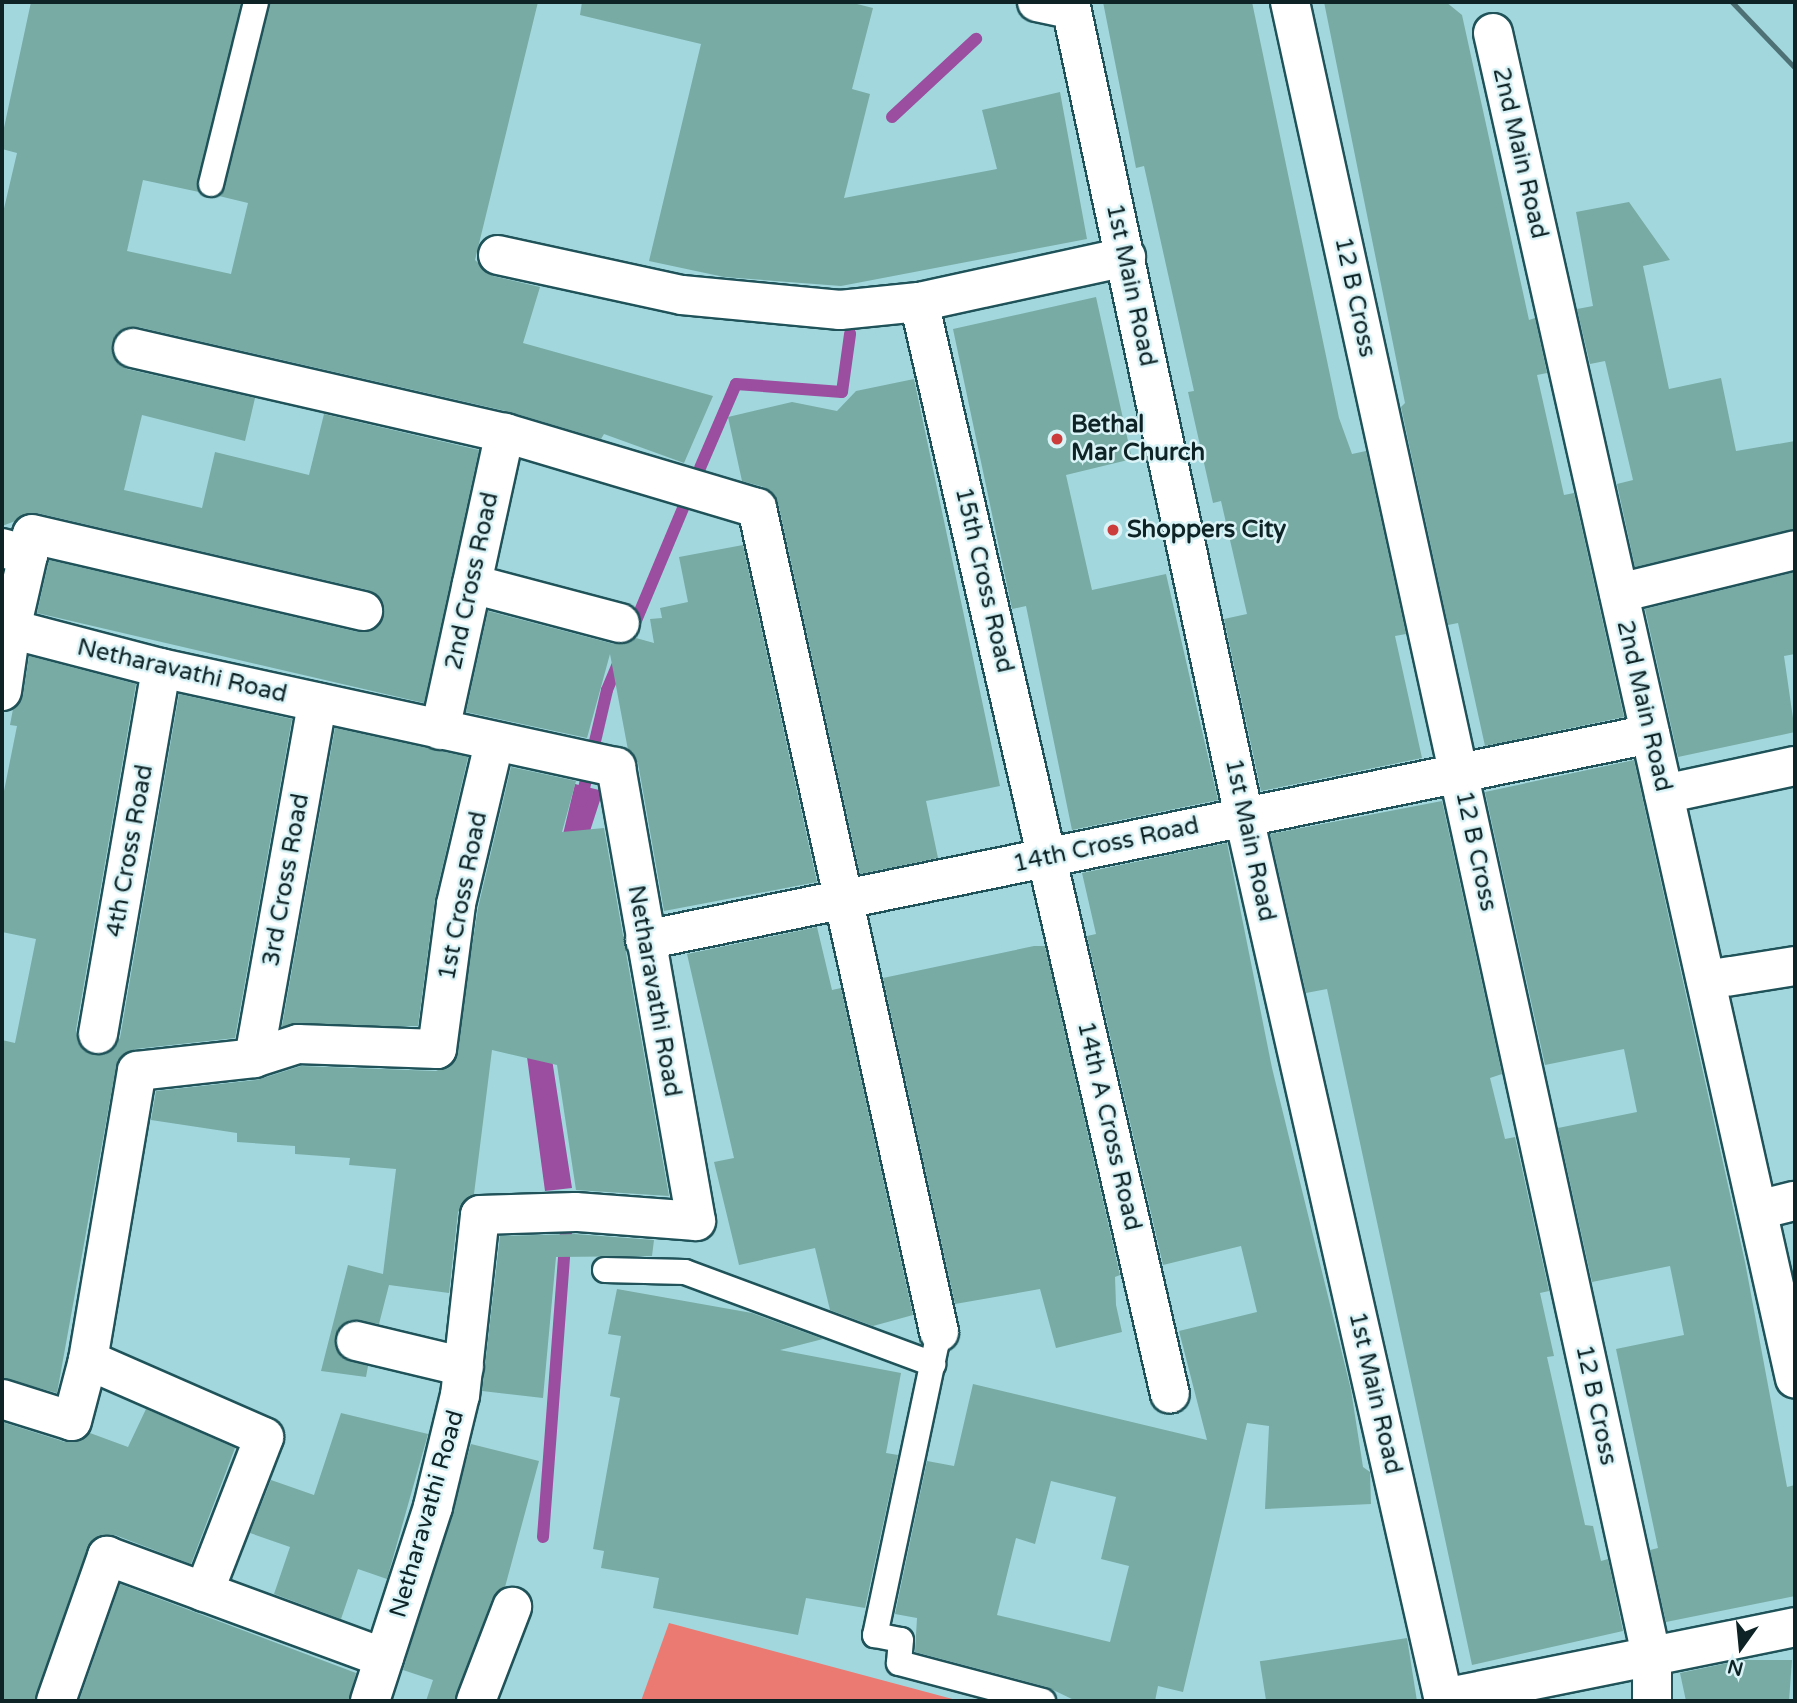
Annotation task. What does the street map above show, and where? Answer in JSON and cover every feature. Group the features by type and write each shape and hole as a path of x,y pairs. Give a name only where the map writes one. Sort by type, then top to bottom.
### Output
{"street":[{"name":"12 B Cross","path":"1290,2 1651,1660 1653,1701"},
{"name":"1st Main Road","path":"1059,4 1126,257 1244,817 1444,1700"},
{"name":"2nd Main Road","path":"1493,33 1795,1379"},
{"path":"498,255 682,295 840,310 919,302 1126,257"},
{"name":"15th Cross Road","path":"919,302 1049,857"},
{"path":"133,348 505,433 692,486 757,508 845,900 936,1348"},
{"name":"2nd Cross Road","path":"440,730 505,433"},
{"path":"2,691 11,629 15,552 32,534 363,611"},
{"path":"1619,593 1795,550"},
{"path":"472,584 620,623"},
{"name":"Netharavathi Road","path":"11,629 161,668 494,743 616,767 696,1221 575,1212 534,1216 480,1215 464,1367 433,1507 370,1701"},
{"name":"4th Cross Road","path":"99,1034 161,668"},
{"name":"3rd Cross Road","path":"254,1058 317,702"},
{"name":"14th Cross Road","path":"645,940 1650,734"},
{"name":"1st Cross Road","path":"254,1058 299,1044 437,1049 456,904 494,743"},
{"path":"1664,794 1795,766"},
{"name":"14th A Cross Road","path":"1049,857 1170,1394"},
{"path":"1706,980 1795,966"},
{"path":"2,1398 72,1421 88,1360 138,1071 254,1058"},
{"path":"1758,1209 1795,1201"},
{"path":"356,1341 464,1367"},
{"path":"88,1360 264,1437 204,1591"},
{"path":"56,1701 107,1556 384,1658"},
{"path":"476,1701 512,1607"},
{"path":"1444,1700 1651,1660 1795,1627"}],"lane":[{"path":"211,184 256,2"},
{"path":"605,1270 685,1272 936,1348 875,1635 901,1640 899,1663 1043,1701"}],"shaded area":[{"path":"575,784 603,791 571,890 549,1040 572,1188 545,1191 527,1057 527,985"},
{"path":"669,1623 960,1701 641,1701"}],"building":[{"path":"31,2 241,2 199,192 143,180 127,251 231,274 248,203 219,196 270,2 538,2 475,260 493,276 540,287 523,343 713,396 684,463 604,434 601,439 510,412 138,327 117,333 112,344 118,364 127,369 255,398 245,441 142,415 124,490 202,508 215,452 309,475 324,414 479,450 424,703 37,613 49,560 358,632 378,626 384,615 378,596 368,590 37,513 2,526 2,217 17,153 2,149 2,137"},
{"path":"582,2 849,2 873,8 852,89 870,94 844,198 997,169 982,110 1060,92 1087,239 841,286 724,277 649,261 701,44 580,15"},
{"path":"1103,2 1252,2 1339,418 1352,454 1366,451 1406,634 1395,636 1422,758 1261,791 1224,619 1247,614 1221,501 1213,503 1188,392 1194,391 1144,166 1136,168"},
{"path":"1324,2 1446,2 1462,15 1529,320 1535,318 1547,373 1537,375 1564,495 1574,493 1624,717 1485,746 1458,623 1448,625 1401,407 1405,403"},
{"path":"1629,202 1670,260 1643,266 1669,389 1721,378 1736,451 1795,441 1795,529 1635,567 1617,484 1633,480 1605,361 1590,364 1577,309 1593,306 1576,212"},
{"path":"1096,297 1132,459 1066,475 1092,590 1166,574 1218,800 1072,830 1026,606 1012,609 953,329"},
{"path":"914,379 1000,786 926,801 938,858 860,874 778,503 764,487 742,481 728,417 792,402 837,411 856,391"},
{"path":"743,545 817,882 664,911 638,763 628,750 610,654 587,738 466,712 488,611 614,644 636,638 654,643 650,619 662,618 660,608 688,602 679,557"},
{"path":"1795,572 1795,654 1784,656 1795,732 1678,757 1645,609"},
{"path":"29,656 136,684 76,1030 78,1042 94,1055 106,1054 120,1038 179,694 292,719 235,1038 135,1049 116,1067 57,1393 2,1378 2,1040 15,1043 36,939 2,932 2,801 17,726 10,725 13,709 23,695"},
{"path":"335,728 468,757 435,899 418,1026 282,1026"},
{"path":"1634,760 1745,1262 1787,1487 1795,1485 1795,1596 1666,1622 1650,1550 1658,1548 1616,1349 1684,1335 1670,1266 1592,1282 1558,1128 1637,1112 1624,1049 1545,1065 1485,792"},
{"path":"511,767 576,781 562,832 604,828 669,1196 576,1190 557,1065 492,1050 474,1194 458,1212 449,1293 389,1285 379,1324 350,1320 335,1335 341,1357 368,1366 366,1377 321,1371 348,1265 383,1274 396,1169 349,1165 350,1158 295,1154 295,1146 237,1142 237,1133 151,1120 156,1091 257,1080 301,1066 436,1071 454,1062 478,908"},
{"path":"1442,801 1502,1074 1490,1078 1505,1139 1515,1137 1549,1291 1540,1293 1554,1356 1547,1357 1585,1525 1593,1526 1601,1561 1608,1559 1623,1631 1472,1665 1327,989 1306,993 1270,834"},
{"path":"1227,843 1272,1068 1351,1390 1363,1467 1370,1472 1371,1504 1265,1509 1269,1426 1247,1423 1183,1692 1158,1686 1155,1701 1076,1701 1047,1687 915,1652 917,1618 895,1614 927,1461 954,1466 973,1384 1207,1440 1179,1331 1257,1312 1241,1246 1163,1265 1087,936 1096,934 1082,873","holes":["1051,1481 1116,1497 1101,1559 1129,1566 1110,1642 997,1615 1016,1538 1035,1544"]},
{"path":"817,927 832,990 841,988 913,1315 873,1326 830,1310 815,1248 739,1265 714,1162 734,1158 687,954"},
{"path":"1034,946 1045,946 1120,1275 1115,1277 1116,1305 1122,1332 1056,1348 1040,1289 955,1304 883,978"},
{"path":"575,1234 654,1240 652,1256 556,1257 543,1398 482,1391 500,1236"},
{"path":"617,1289 752,1313 823,1339 780,1350 901,1373 886,1453 898,1455 865,1608 806,1598 798,1635 653,1608 659,1578 601,1568 604,1551 593,1549 620,1398 610,1396 621,1336 608,1334"},
{"path":"146,1409 235,1448 191,1564 115,1535 93,1539 35,1701 2,1701 2,1422 65,1442 90,1433 128,1447"},
{"path":"341,1413 428,1434 387,1579 358,1569 341,1619 274,1594 290,1547 250,1533 271,1480 314,1495"},
{"path":"471,1444 539,1461 505,1587 492,1599 455,1701 426,1701 433,1680 403,1670"},
{"path":"120,1584 356,1673 349,1701 79,1701"},
{"path":"1407,1638 1417,1701 1266,1701 1260,1661"},
{"path":"1742,1660 1792,1660 1789,1701 1686,1701 1680,1673"}],"waterway":[{"path":"892,117 976,39"},
{"path":"700,468 736,384 842,392 850,334"},
{"path":"581,801 607,690 689,494"},
{"path":"543,1537 566,1229"}],"railway":[{"path":"1732,2 1795,68"}],"place":[{"name":"Bethal Mar Church","path":"1057,439"},
{"name":"Shoppers City","path":"1113,530"}]}
